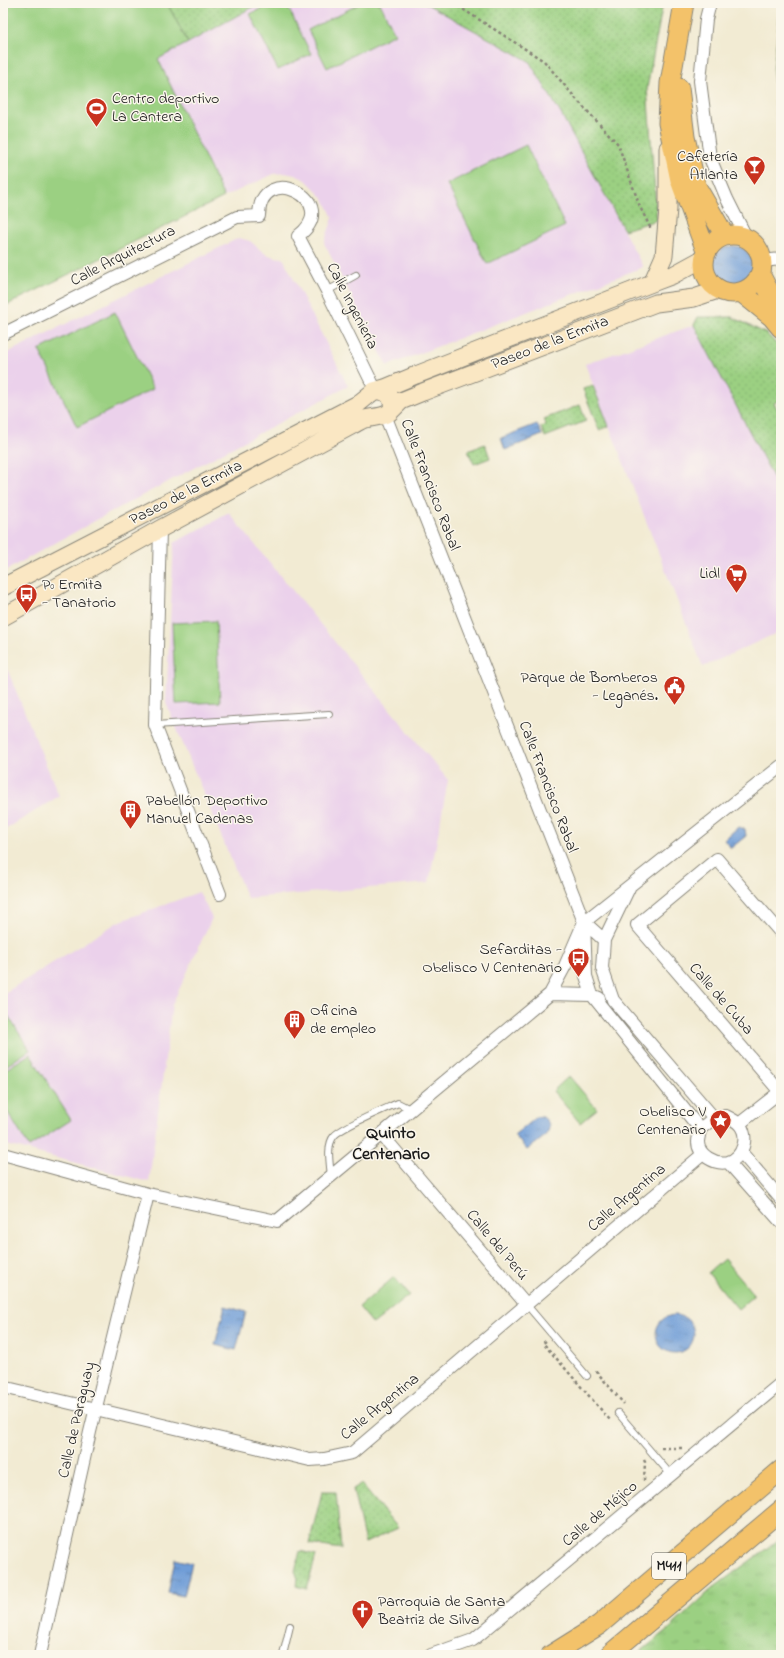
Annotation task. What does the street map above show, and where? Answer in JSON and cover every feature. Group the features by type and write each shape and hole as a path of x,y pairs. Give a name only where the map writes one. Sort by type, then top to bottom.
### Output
{"main road":[{"path":"652,283 664,256 668,209 668,123 670,83 684,3"},
{"path":"674,57 685,137 696,186 725,236"},
{"path":"668,123 680,180 705,254"},
{"path":"761,268 756,282 749,288 741,292 726,293 718,290 711,284 703,267 705,254 711,244 725,236 740,236 747,239 754,244 759,252 761,268 771,295 781,307"},
{"name":"Paseo de la Ermita","path":"3,587 358,404 374,393 673,275 705,254"},
{"name":"Paseo de la Ermita","path":"3,617 160,529 353,425 365,419 384,415 401,400 656,303 694,298 718,290"},
{"path":"741,292 772,317 781,328"},
{"path":"374,393 366,405 367,410 369,413 384,415"},
{"name":"M411","path":"551,1655 599,1625 781,1470"},
{"path":"609,1655 781,1510"}],"street":[{"path":"710,3 706,19 700,80 710,158 727,199 747,239"},
{"name":"Calle Ingeniería","path":"260,216 262,203 270,193 281,188 295,190 306,199 311,212 308,226 298,236 327,291 374,393"},
{"name":"Calle Arquitectura","path":"3,334 237,217 260,216"},
{"path":"761,268 781,259"},
{"name":"Calle Francisco Rabal","path":"384,415 584,922 586,976 592,996"},
{"name":"Paseo de la Ermita","path":"160,529 155,725 220,894"},
{"path":"3,1154 148,1194 277,1221 550,994 565,966 584,922 781,766"},
{"name":"Calle de Cuba","path":"781,933 717,859 637,925 781,1092"},
{"path":"631,885 604,940 602,968 613,1000 714,1118"},
{"path":"584,922 604,940"},
{"path":"550,994 592,996 617,1004"},
{"path":"592,996 700,1129"},
{"path":"740,1124 781,1092"},
{"path":"726,1116 740,1124 745,1138 741,1152 728,1162 715,1162 703,1154 698,1142 700,1129 714,1118 726,1116"},
{"name":"Calle del Perú","path":"382,1135 526,1304"},
{"path":"741,1152 781,1199"},
{"name":"Calle Argentina","path":"3,1387 310,1460 338,1457 352,1453 366,1443 526,1304 703,1154"},
{"path":"728,1162 781,1222"},
{"name":"Calle de Paraguay","path":"40,1655 96,1408 148,1194"},
{"name":"Calle de Méjico","path":"431,1655 473,1640 781,1383"}],"lane":[{"path":"327,291 356,276"},
{"path":"155,725 329,714"},
{"path":"331,1177 330,1148 333,1136 342,1130 398,1103 412,1110"},
{"name":"Calle del Perú","path":"526,1304 587,1376"},
{"path":"618,1413 671,1475"},
{"path":"283,1655 290,1626"}],"path":[{"path":"453,3 544,61 577,100 618,144 640,207 664,256"},
{"path":"552,1335 543,1343 610,1421"},
{"path":"594,1368 627,1407"},
{"path":"656,1442 661,1448 684,1448"},
{"path":"640,1456 645,1462 644,1483"}],"shaded area":[{"path":"260,3 425,3 529,61 560,112 643,267 387,366 324,243 333,218 325,201 306,180 295,175 285,173 274,174 224,197 158,59"},
{"path":"239,238 250,241 264,253 274,257 283,258 348,386 111,512 3,572 3,355"},
{"path":"694,325 781,492 781,631 703,667 585,364"},
{"path":"229,513 448,780 429,883 247,898 166,703 174,543"},
{"path":"3,659 59,796 3,831"},
{"path":"199,892 212,918 172,1005 149,1182 3,1144 3,994 118,922"}],"green space":[{"name":"Centro deportivo La Cantera","path":"3,3 167,3 188,43 158,59 224,197 3,307"},
{"path":"167,3 260,3 188,43"},
{"path":"273,3 286,3 311,54 278,70 250,14"},
{"path":"361,3 380,3 395,34 327,68 308,30"},
{"path":"425,3 663,3 647,88 657,220 624,230 560,112 529,61"},
{"path":"781,3 781,129 776,114 773,71"},
{"path":"526,145 565,226 487,264 447,184"},
{"path":"115,312 153,389 77,427 39,350"},
{"path":"698,317 732,317 767,334 781,349 781,399 774,403 781,415 781,419 777,421 781,430 781,492 694,325"},
{"path":"593,386 609,426 599,430 583,389"},
{"path":"580,405 586,421 545,437 541,427 546,425 544,419"},
{"path":"485,444 490,458 474,464 468,451"},
{"path":"216,621 220,702 176,704 172,623"},
{"path":"3,1008 30,1050 3,1068"},
{"path":"30,1054 71,1120 29,1147 5,1108 3,1109 3,1071"},
{"path":"569,1076 597,1109 580,1123 553,1091"},
{"path":"724,1259 754,1295 738,1309 708,1273"},
{"path":"394,1277 409,1295 373,1324 359,1307"},
{"path":"361,1484 398,1528 365,1543 353,1489"},
{"path":"322,1492 336,1492 341,1549 309,1544"},
{"path":"781,1538 781,1655 636,1655 669,1629 713,1588"},
{"path":"300,1551 316,1555 307,1589 296,1586 297,1576 295,1571"}],"water":[{"path":"729,246 737,246 744,249 750,255 753,266 750,277 744,283 737,286 729,286 722,283 716,277 713,270 713,262 716,255 722,249"},
{"path":"537,424 542,435 505,450 501,438"},
{"path":"738,827 745,829 746,836 731,848 724,840"},
{"path":"536,1117 543,1117 548,1122 548,1131 541,1139 527,1150 514,1135"},
{"path":"225,1306 246,1312 236,1350 215,1345"},
{"path":"675,1315 685,1318 691,1324 694,1334 691,1344 685,1350 675,1353 665,1350 659,1344 656,1334 659,1324 665,1318"},
{"path":"175,1559 192,1563 184,1596 168,1593"}],"place":[{"name":"Centro deportivo La Cantera","path":"97,128"},
{"name":"Cafetería Atlanta","path":"754,186"},
{"name":"Lidl","path":"736,594"},
{"name":"Pº Ermita - Tanatorio","path":"27,614"},
{"name":"Parque de Bomberos - Leganés.","path":"674,706"},
{"name":"Pabellón Deportivo Manuel Cadenas","path":"130,830"},
{"name":"Sefarditas - Obelisco V Centenario","path":"578,978"},
{"name":"Oficina de empleo","path":"294,1040"},
{"name":"Obelisco V Centenario","path":"721,1140"},
{"name":"Parroquia de Santa Beatriz de Silva","path":"362,1630"}],"district":[{"name":"Quinto Centenario","path":"391,1144"}]}
